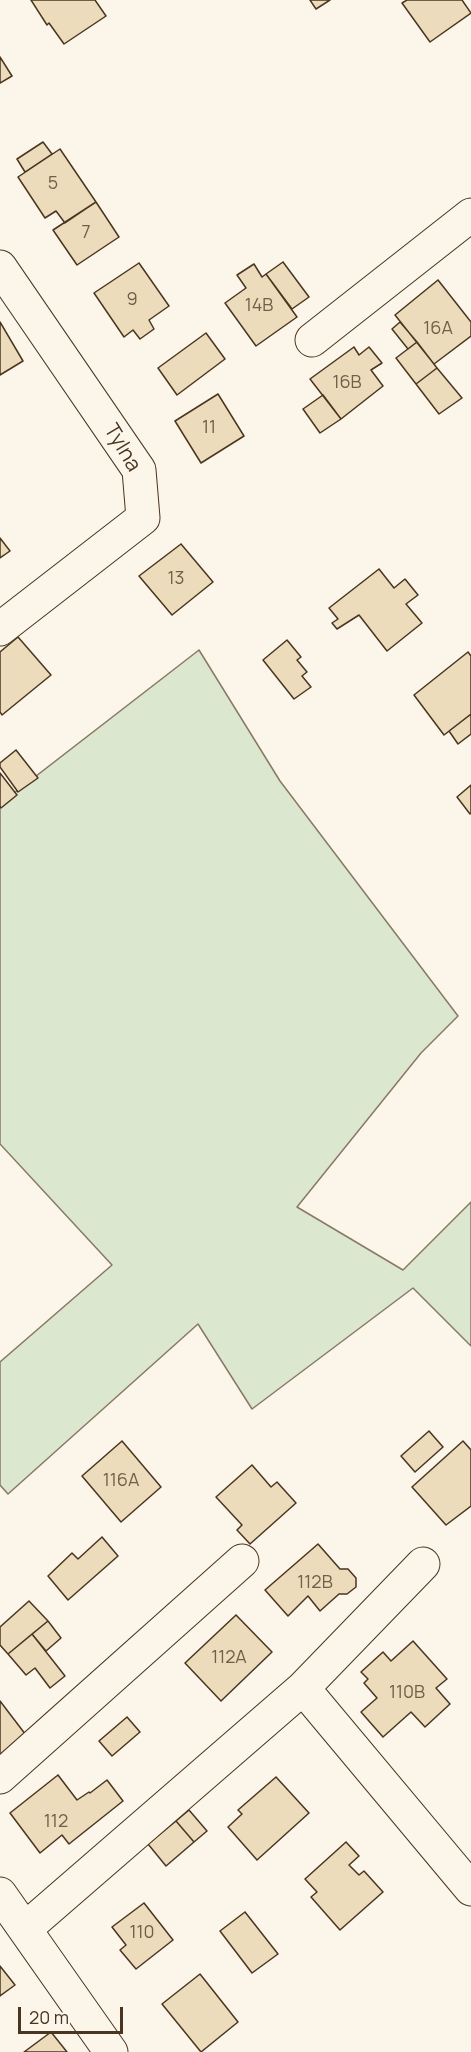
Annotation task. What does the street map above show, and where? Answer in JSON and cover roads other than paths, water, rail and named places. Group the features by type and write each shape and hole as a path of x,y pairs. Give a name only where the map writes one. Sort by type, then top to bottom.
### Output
{"street":[{"path":"312,340 471,215"},
{"name":"Tylna","path":"0,267 140,470 142,518 0,629"},
{"path":"0,1777 242,1561"},
{"path":"25,1929 303,1688 423,1564"},
{"path":"303,1688 471,1889"},
{"path":"0,1894 111,2052"}]}
